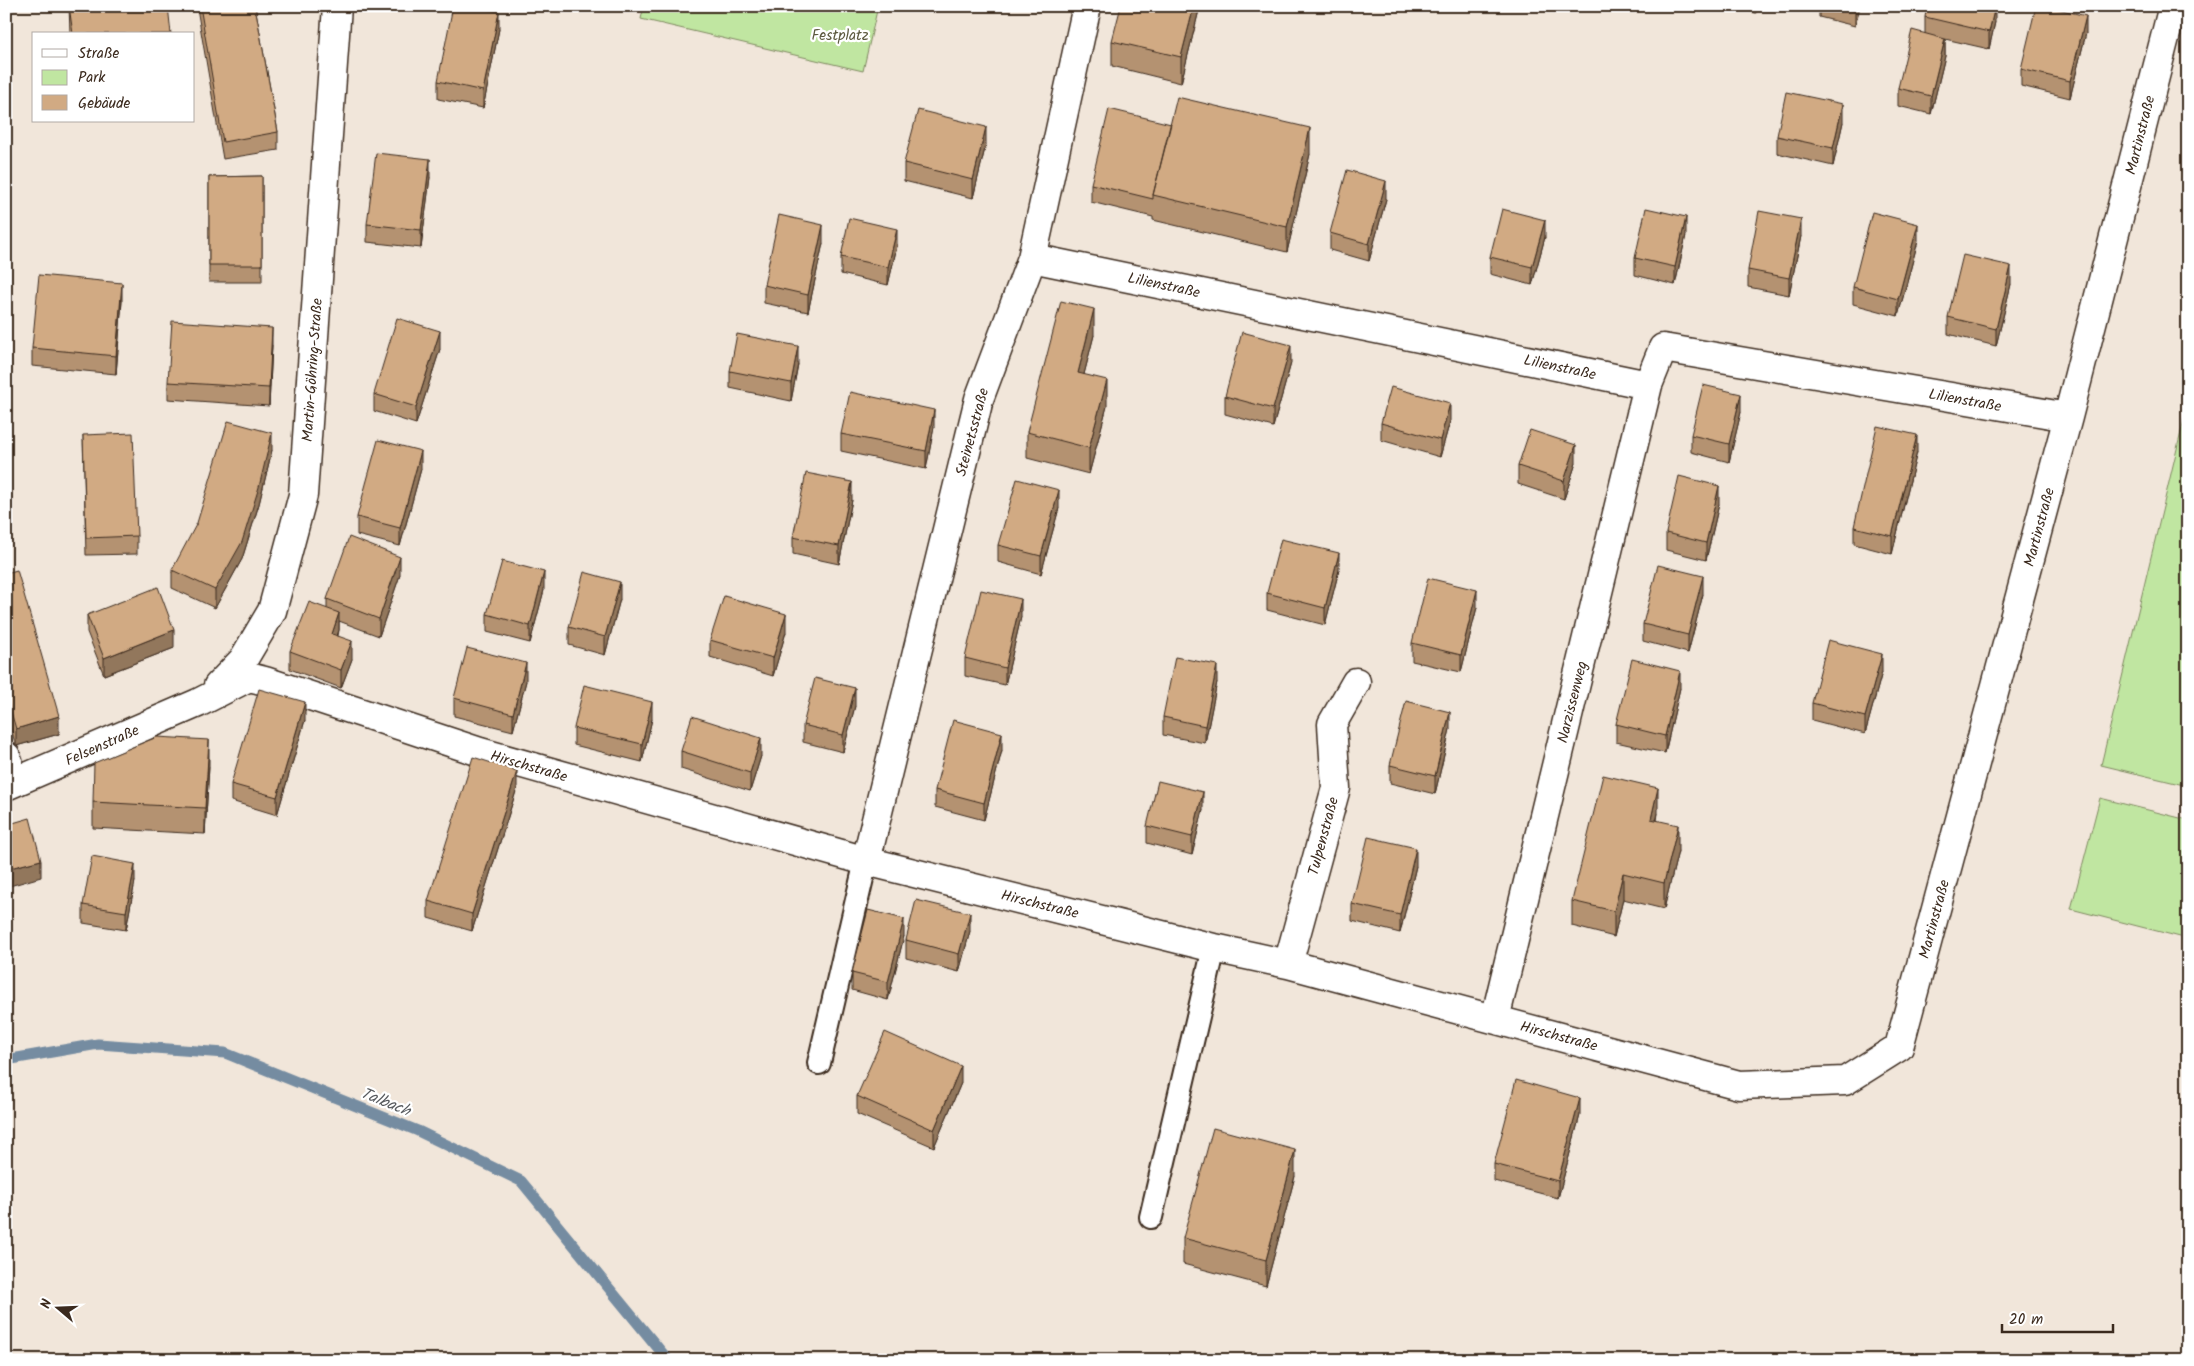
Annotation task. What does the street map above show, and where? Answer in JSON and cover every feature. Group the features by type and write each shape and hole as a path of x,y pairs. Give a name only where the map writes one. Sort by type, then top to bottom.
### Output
{"street":[{"name":"Martin-Göhring-Straße","path":"198,703 227,678 243,660 272,611 303,495 337,6"},
{"name":"Steinetsstraße","path":"866,861 979,399 1032,258 1087,6"},
{"name":"Martinstraße","path":"1899,1047 2068,417 2173,6"},
{"name":"Lilienstraße","path":"1032,258 1648,385 1663,348 2068,417"},
{"name":"Narzissenweg","path":"1495,1019 1648,385"},
{"name":"Hirschstraße","path":"198,703 250,677 480,752 866,861 1214,948 1288,964 1739,1085 1845,1081 1899,1047"},
{"name":"Tulpenstraße","path":"1288,964 1336,788 1332,724 1356,682"},
{"name":"Felsenstraße","path":"11,784 198,703"},
{"path":"6,756 11,784"}],"lane":[{"path":"819,1063 866,861"},
{"path":"1151,1217 1214,948"}],"green space":[{"name":"Festplatz","path":"644,6 878,6 863,71 641,19"},
{"path":"2188,403 2188,786 2101,765"},
{"path":"2100,798 2188,820 2188,939 2071,909"}],"building":[{"path":"69,6 168,6 171,32 73,32"},
{"path":"200,6 255,6 278,132 223,142"},
{"path":"453,6 471,6 499,12 483,91 438,81"},
{"path":"1121,6 1194,6 1181,57 1112,41"},
{"path":"1927,6 1995,6 1989,32 1925,17"},
{"path":"2036,6 2046,6 2086,16 2070,81 2021,69"},
{"path":"1912,30 1945,39 1931,96 1898,88"},
{"path":"1786,92 1843,104 1833,148 1777,136"},
{"path":"1177,97 1310,128 1287,227 1153,195"},
{"path":"1109,109 1171,124 1153,199 1091,184"},
{"path":"918,110 986,127 973,180 904,163"},
{"path":"376,153 430,159 421,230 367,224"},
{"path":"1347,170 1386,181 1369,244 1330,233"},
{"path":"262,176 262,265 209,265 209,177"},
{"path":"1646,208 1686,217 1675,267 1635,258"},
{"path":"1502,209 1545,220 1532,267 1490,257"},
{"path":"1759,211 1801,219 1789,278 1748,270"},
{"path":"1872,212 1918,224 1898,299 1853,287"},
{"path":"779,215 823,225 808,295 764,285"},
{"path":"849,218 897,229 888,267 841,257"},
{"path":"1963,255 2011,266 1996,329 1948,317"},
{"path":"39,275 122,283 116,356 32,348"},
{"path":"1061,301 1094,309 1078,373 1107,380 1089,448 1027,432"},
{"path":"397,318 440,331 416,407 374,394"},
{"path":"172,321 272,328 269,388 168,382"},
{"path":"1242,332 1291,345 1273,409 1225,396"},
{"path":"737,334 798,346 791,383 730,371"},
{"path":"1703,385 1741,394 1729,444 1691,435"},
{"path":"1391,387 1450,403 1440,440 1381,423"},
{"path":"850,392 934,410 926,451 841,434"},
{"path":"228,421 272,433 259,487 242,542 215,590 172,570 197,523"},
{"path":"1877,426 1917,435 1892,536 1854,527"},
{"path":"1530,430 1576,445 1564,481 1518,466"},
{"path":"133,433 137,536 86,538 83,435"},
{"path":"378,440 421,451 400,528 357,517"},
{"path":"806,473 852,482 839,546 793,537"},
{"path":"1679,476 1719,486 1706,543 1666,533"},
{"path":"1017,479 1059,490 1041,556 998,545"},
{"path":"349,537 400,557 379,619 327,599"},
{"path":"1281,539 1339,553 1325,608 1267,593"},
{"path":"502,561 544,572 530,626 487,614"},
{"path":"1658,565 1703,576 1688,635 1643,624"},
{"path":"17,570 59,716 16,729 6,695 6,573"},
{"path":"584,572 620,582 605,637 569,627"},
{"path":"1428,578 1477,590 1461,655 1412,643"},
{"path":"158,587 174,630 104,658 87,615"},
{"path":"981,590 1021,599 1005,668 965,658"},
{"path":"724,596 786,614 773,658 710,640"},
{"path":"309,602 339,613 332,634 352,641 341,670 290,651"},
{"path":"1828,640 1882,654 1865,717 1812,703"},
{"path":"467,648 526,663 513,714 454,698"},
{"path":"1175,657 1217,665 1205,726 1163,717"},
{"path":"1632,659 1680,671 1665,736 1616,724"},
{"path":"815,678 855,688 843,735 803,725"},
{"path":"584,685 652,702 642,744 574,728"},
{"path":"259,689 305,702 277,797 231,784"},
{"path":"1406,701 1450,712 1435,776 1390,765"},
{"path":"692,716 761,738 750,773 681,751"},
{"path":"953,720 1002,733 984,803 935,790"},
{"path":"157,737 209,740 205,808 93,802 94,763"},
{"path":"473,757 517,771 472,914 428,901"},
{"path":"1603,775 1658,788 1651,819 1678,825 1664,883 1623,873 1614,911 1572,901"},
{"path":"1158,781 1203,792 1192,837 1147,826"},
{"path":"30,818 41,860 6,869 6,825"},
{"path":"1368,837 1416,848 1400,915 1352,904"},
{"path":"92,856 135,864 126,912 83,905"},
{"path":"916,900 970,913 959,954 906,940"},
{"path":"868,910 904,919 888,982 852,973"},
{"path":"885,1032 961,1066 934,1130 857,1096"},
{"path":"1516,1080 1580,1098 1558,1181 1494,1164"},
{"path":"1213,1128 1295,1150 1266,1260 1183,1238"}],"waterway":[{"name":"Talbach","path":"6,1060 98,1044 225,1053 418,1131 521,1181 668,1360"}]}
